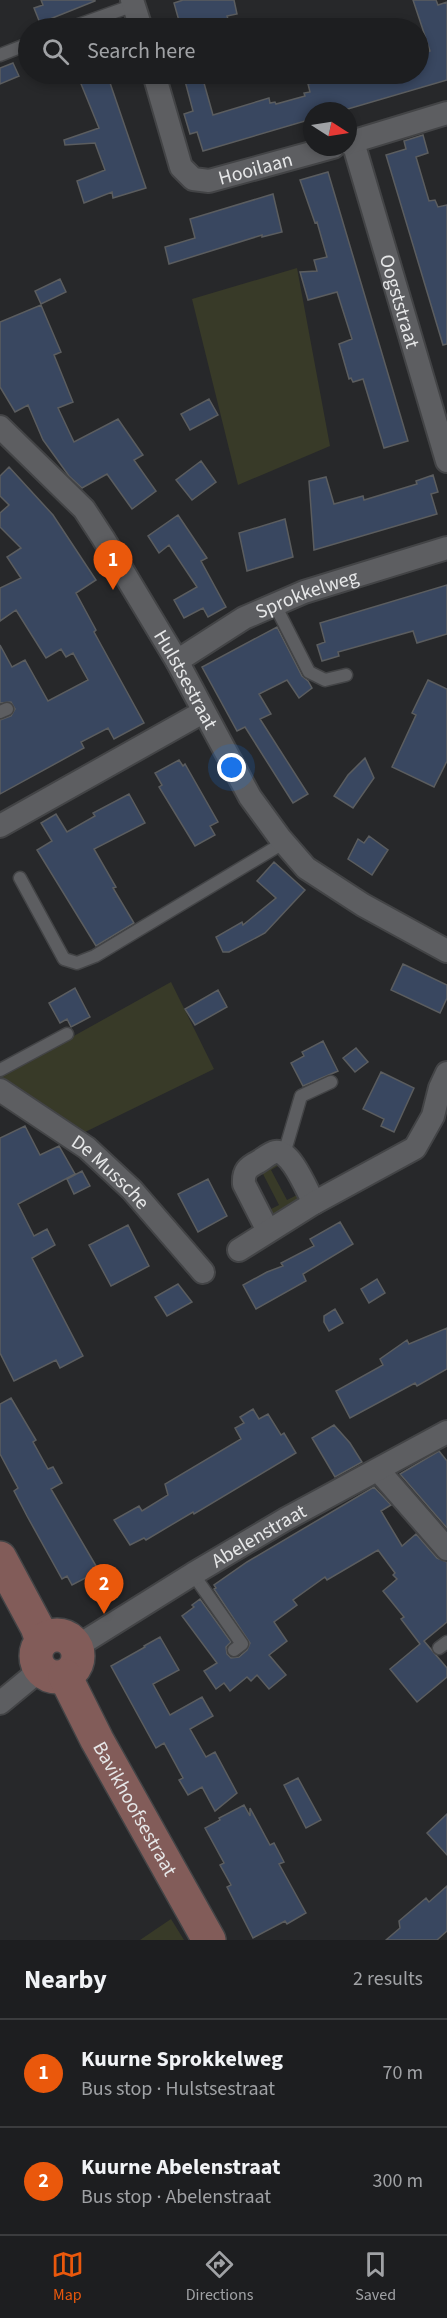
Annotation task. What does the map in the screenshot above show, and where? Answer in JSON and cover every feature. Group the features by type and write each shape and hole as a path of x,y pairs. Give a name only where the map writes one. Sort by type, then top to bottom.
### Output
{"street":[{"path":"133,3 138,18"},
{"name":"Hooilaan","path":"157,84 182,167 193,178 209,181 303,155"},
{"name":"Hooilaan","path":"357,140 447,113"},
{"name":"Oogststraat","path":"349,156 447,461"},
{"name":"Hulstsestraat","path":"0,427 84,509 177,662 250,797 284,843 306,868 363,906 447,951"},
{"name":"Sprokkelweg","path":"177,662 244,618 275,604 304,592 447,548"},
{"path":"0,826 203,712"},
{"path":"239,1250 314,1203 415,1148 433,1116 440,1088 447,1073"},
{"name":"De Mussche","path":"0,1090 94,1154 132,1190 203,1272"},
{"path":"268,1231 243,1184 247,1168 275,1152 284,1154 291,1160 314,1203"},
{"name":"Abelenstraat","path":"0,1703 56,1659 193,1574 332,1492 447,1432"},
{"path":"378,1470 447,1549"},
{"name":"Bavikhoofsestraat","path":"0,1558 56,1659 97,1740 208,1940"}],"lane":[{"path":"95,18 133,3"},
{"path":"0,55 18,48"},
{"path":"275,604 309,672 325,680 346,675"},
{"path":"20,878 64,959 77,963 95,956 284,843"},
{"path":"0,1070 67,1034"},
{"path":"284,1154 301,1096 331,1082"},
{"path":"193,1574 242,1644 234,1650"}],"green space":[{"path":"297,268 330,446 238,485 192,299"},
{"path":"171,982 214,1069 79,1135 0,1084 0,1077"},
{"path":"276,1158 283,1163 271,1170 287,1200 299,1194 301,1197 299,1203 274,1216 267,1211 279,1205 263,1174 251,1180"},
{"path":"171,1919 184,1940 140,1940"}],"building":[{"path":"41,0 95,0 52,18 38,18 34,8 43,5"},
{"path":"183,0 234,0 237,14 227,16 228,18 178,18 174,3"},
{"path":"413,0 436,0 438,5 447,2 447,80 357,106 357,102 303,102 303,122 203,151 197,132 190,134 184,114 193,111 186,84 204,84 213,115 269,98 270,103 275,102 276,104 305,96 304,93 310,92 308,84 429,84 429,18 419,18"},
{"path":"13,63 18,76 0,84 0,68"},
{"path":"81,84 110,84 146,188 113,198 112,192 84,203 77,181 105,170 95,143 65,145 64,140 99,128"},
{"path":"423,135 428,153 416,157 429,201 435,200 438,207 447,205 447,344 443,345 386,155 406,149 404,141"},
{"path":"328,172 408,441 384,448 363,379 353,382 351,378 349,379 339,344 352,339 337,292 308,300 300,272 317,271 314,260 327,257 317,222 315,223 300,180"},
{"path":"273,194 282,232 262,237 262,235 169,264 165,247 195,238 190,219"},
{"path":"60,279 66,292 41,304 35,291"},
{"path":"41,305 61,352 54,355 73,402 58,408 74,442 118,419 143,455 134,460 156,491 132,509 107,474 82,488 69,476 43,440 28,405 15,412 0,387 0,322"},
{"path":"209,399 218,415 190,430 181,414"},
{"path":"201,461 216,482 192,500 176,480"},
{"path":"9,467 53,515 96,580 76,593 96,630 94,632 144,723 114,739 108,728 81,742 84,748 0,794 0,720 11,716 15,709 11,702 0,703 0,645 12,667 25,660 48,701 88,680 73,653 66,657 61,649 46,658 16,610 0,621 0,588 21,578 7,557 21,548 0,527 0,513 9,505 0,496 0,476"},
{"path":"433,475 438,492 431,494 437,514 314,550 309,481 326,477 334,504 363,496 364,500 417,484 416,481"},
{"path":"178,515 207,558 201,561 226,607 208,617 203,608 184,618 174,600 197,587 169,545 159,553 148,536"},
{"path":"285,519 293,557 247,571 239,533"},
{"path":"447,585 447,634 417,643 413,631 338,652 339,656 322,661 317,645 325,642 320,623"},
{"path":"277,627 302,676 312,688 299,698 287,680 259,694 271,714 260,719 308,794 293,803 245,727 237,731 202,667"},
{"path":"428,680 447,689 447,761 434,787 392,767 416,715 412,713"},
{"path":"365,758 374,778 353,808 334,796 348,775"},
{"path":"179,760 183,766 185,764 218,822 210,826 215,835 195,846 159,787 162,785 155,773"},
{"path":"129,794 145,823 94,849 116,887 113,888 134,923 96,946 37,850 52,841 41,823 56,814 67,832 95,816 93,813"},
{"path":"369,836 388,850 372,875 348,859 358,839 364,843"},
{"path":"274,862 305,890 265,933 229,952 223,952 216,937 242,922 243,925 276,898 257,881"},
{"path":"403,964 447,985 447,998 440,1013 391,990"},
{"path":"75,988 90,1017 71,1027 67,1019 60,1023 49,1003"},
{"path":"218,990 227,1007 195,1025 185,1009"},
{"path":"323,1041 338,1071 303,1086 291,1063 304,1056 302,1052"},
{"path":"356,1048 368,1062 355,1072 343,1058"},
{"path":"381,1072 414,1088 394,1132 381,1126 384,1119 363,1109"},
{"path":"25,1126 40,1155 59,1146 75,1174 18,1204 34,1236 47,1229 55,1245 32,1258 83,1356 60,1368 56,1360 14,1381 0,1353 0,1138"},
{"path":"82,1171 90,1186 74,1194 67,1179"},
{"path":"208,1179 227,1216 198,1232 178,1194"},
{"path":"340,1222 353,1244 303,1274 306,1281 256,1309 243,1285 283,1266 281,1263 314,1246 310,1239"},
{"path":"128,1225 149,1266 111,1286 89,1245"},
{"path":"377,1279 385,1293 369,1303 361,1289"},
{"path":"178,1284 192,1302 167,1316 155,1297"},
{"path":"335,1309 343,1323 329,1331 324,1322 324,1316"},
{"path":"447,1328 447,1369 417,1386 415,1383 350,1418 336,1391 383,1365 380,1359 407,1340 409,1344"},
{"path":"11,1398 36,1440 33,1442 48,1469 53,1467 62,1483 51,1489 99,1571 72,1585 67,1576 62,1579 27,1516 14,1491 18,1488 0,1454 0,1404"},
{"path":"253,1409 259,1419 268,1414 281,1435 284,1433 296,1453 194,1514 193,1512 146,1540 144,1538 130,1545 114,1520 139,1506 142,1511 168,1495 165,1484 241,1439 235,1428 244,1423 240,1417"},
{"path":"334,1425 350,1443 362,1462 335,1477 312,1438"},
{"path":"439,1451 447,1461 447,1528 400,1474"},
{"path":"374,1487 391,1505 381,1511 402,1546 416,1534 437,1558 447,1562 447,1622 424,1641 447,1668 447,1677 417,1702 390,1669 420,1644 401,1619 404,1617 383,1591 397,1579 378,1550 327,1580 325,1577 293,1600 297,1605 274,1622 287,1641 269,1655 286,1675 269,1689 257,1675 251,1681 247,1677 230,1691 224,1683 216,1689 204,1671 217,1663 182,1616 200,1599 231,1642 226,1647 227,1654 231,1658 239,1657 247,1650 250,1643 214,1589 216,1588 214,1585 247,1562"},
{"path":"160,1637 179,1670 153,1684 170,1715 202,1697 213,1716 190,1729 206,1757 215,1752 237,1793 215,1811 202,1787 188,1795 179,1780 183,1778 164,1743 156,1748 111,1666"},
{"path":"298,1778 321,1820 306,1828 284,1785"},
{"path":"244,1805 250,1816 250,1808 270,1845 274,1843 284,1862 279,1864 306,1913 287,1924 285,1921 253,1938 227,1887 231,1885 220,1865 224,1863 205,1828"},
{"path":"447,1814 447,1855 427,1833"},
{"path":"447,1886 447,1931 437,1940 386,1940 400,1928 399,1921 426,1898 429,1902"}],"place":[{"name":"Kuurne Sprokkelweg","path":"113,590"},
{"name":"Kuurne Abelenstraat","path":"104,1614"}]}
